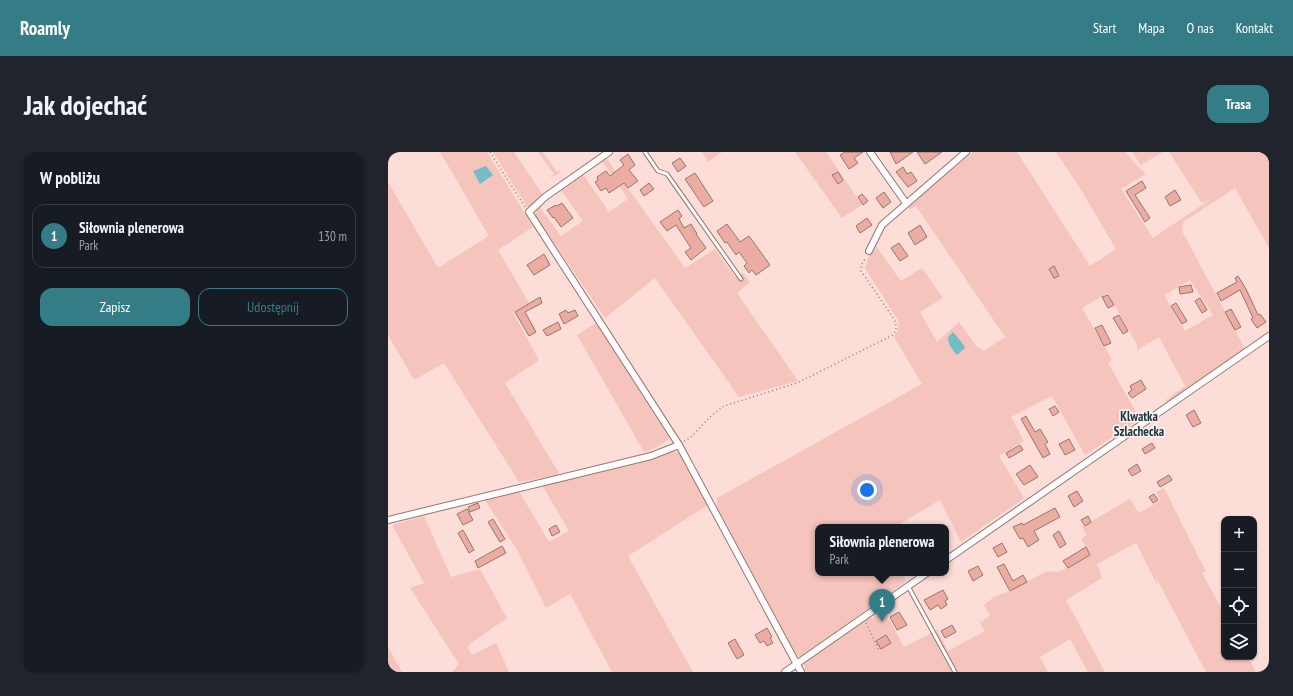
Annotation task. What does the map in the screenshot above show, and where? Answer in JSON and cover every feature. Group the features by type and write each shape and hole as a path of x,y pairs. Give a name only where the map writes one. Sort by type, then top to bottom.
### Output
{"street":[{"path":"609,152 545,197 529,212 679,444 800,672"},
{"path":"870,152 906,203"},
{"path":"869,251 882,225 966,152"},
{"path":"949,558 1269,336"},
{"path":"388,520 651,456 679,444"},
{"path":"785,672 923,576"}],"lane":[{"path":"645,152 658,171 667,174 741,279"},
{"path":"908,586 955,672"}],"path":[{"path":"490,152 521,202 529,212"},
{"path":"679,444 690,438 710,417 724,406 797,383 893,335 897,326 894,319 861,271 862,264 869,251"},
{"path":"863,618 879,650"}],"shaded area":[{"path":"440,152 487,152 533,227 498,250 529,303 513,313 539,360 505,383 560,475 519,482 444,363 414,380 388,335 388,182 438,268 489,236"},
{"path":"493,152 514,152 543,195 528,208"},
{"path":"538,152 543,152 557,172 561,169 560,172 555,176 549,177 554,174"},
{"path":"702,152 722,152 708,162"},
{"path":"795,152 826,152 862,205 842,218"},
{"path":"973,152 1017,152 1090,266 1116,249 1080,188 1056,152 1126,152 1137,166 1146,174 1121,189 1153,238 1211,199 1202,203 1169,152 1264,152 1265,154 1269,152 1269,248 1235,188 1183,222 1182,231 1245,349 1167,403 1166,400 1185,386 1159,337 1137,350 1137,345 1108,293 1082,308 1112,360 1108,363 1140,419 1085,455 1052,396 1011,417 1024,441 999,456 1024,498 961,542 940,500 900,524 815,524 815,576 904,576 906,581 801,657 796,655 717,507 717,498 922,384 894,337 898,329 898,320 865,268 868,259 876,246 901,281 922,268 943,298 920,312 937,342 959,322 976,346 984,351 1005,337 916,206 909,210 908,207","holes":["1190,280 1213,315 1185,331 1164,295"]},
{"path":"1132,152 1163,152 1141,165"},
{"path":"606,158 685,268 715,249 735,277 743,273 750,282 737,293 798,381 739,397 655,278 605,318 536,216 536,211 539,206 561,236 583,221 561,190 583,174 609,212 628,199 602,161"},
{"path":"596,323 669,438 664,443 644,452 577,335"},
{"path":"671,451 678,452 681,456 708,505 628,556 693,672 612,672 570,594 546,608 517,550 485,500 519,491 549,542 569,531 542,485"},
{"path":"1164,488 1206,572 1202,573 1221,608 1221,660 1250,660 1256,672 1206,672 1156,575 1158,586 1136,543 1097,564 1102,578 1066,600 1105,672 1088,672 1070,639 1040,657 1048,672 806,672 804,664 807,661 870,617 872,619 884,610 904,647 937,630 948,651 985,631 978,619 981,622 990,616 984,605 994,597 1010,591 1047,571 1061,571 1090,555 1081,539 1087,535 1082,527 1130,499 1139,513 1161,500 1156,492"},
{"path":"424,516 451,577 480,569 507,618 471,643 468,648 472,655 496,643 509,672 452,672 459,664 410,588 424,583 392,525"},
{"path":"388,647 402,672 388,672"}],"water":[{"path":"486,166 493,175 480,184 473,171"},
{"path":"953,332 965,348 957,355 948,340 948,337"}],"building":[{"path":"845,152 863,152 854,158 858,163 849,169 840,155"},
{"path":"890,152 913,152 896,164"},
{"path":"917,152 942,152 925,164"},
{"path":"628,154 635,165 629,170 638,181 628,188 624,183 609,193 606,188 601,191 595,182 598,180 597,177 606,171 610,176 624,165 620,160"},
{"path":"680,158 686,166 678,172 672,163"},
{"path":"903,167 907,174 911,172 917,181 908,187 896,172"},
{"path":"838,172 843,180 838,184 832,175"},
{"path":"695,173 713,201 704,207 685,179"},
{"path":"1142,181 1146,188 1135,195 1150,218 1145,222 1126,191"},
{"path":"649,183 654,189 644,196 640,190"},
{"path":"1175,190 1181,200 1170,206 1165,197"},
{"path":"884,192 891,202 883,208 876,198"},
{"path":"862,194 868,201 863,205 858,197"},
{"path":"562,203 573,218 561,227 547,210"},
{"path":"678,210 682,216 679,219 684,228 691,224 706,248 691,260 685,252 691,248 676,225 667,231 660,222"},
{"path":"867,218 872,225 860,233 856,226"},
{"path":"727,224 740,242 749,236 770,265 756,275 752,270 749,273 744,266 747,263 739,252 736,255 717,231"},
{"path":"920,225 927,237 915,245 908,233"},
{"path":"899,243 908,256 900,261 891,248"},
{"path":"544,254 550,265 534,275 527,265"},
{"path":"1054,266 1059,276 1054,278 1049,269"},
{"path":"1238,276 1258,315 1260,314 1266,322 1257,328 1251,319 1253,318 1240,290 1221,301 1217,293 1237,282 1235,278"},
{"path":"1191,285 1193,292 1180,294 1179,287"},
{"path":"1108,295 1114,305 1108,308 1102,297"},
{"path":"540,297 542,303 525,312 536,332 529,336 515,312"},
{"path":"1200,298 1207,310 1202,313 1195,301"},
{"path":"1176,303 1187,321 1182,324 1171,306"},
{"path":"1231,309 1241,327 1235,330 1225,312"},
{"path":"566,310 568,313 575,310 578,316 564,324 559,314"},
{"path":"1119,315 1128,331 1123,334 1113,318"},
{"path":"558,322 561,329 547,336 543,330"},
{"path":"1102,325 1111,343 1104,346 1095,328"},
{"path":"1141,380 1146,389 1132,398 1128,393 1132,390 1130,386"},
{"path":"1055,406 1059,412 1053,416 1049,409"},
{"path":"1194,410 1201,423 1193,427 1186,415"},
{"path":"1026,416 1035,432 1040,429 1048,442 1045,444 1050,454 1043,458 1021,419"},
{"path":"1069,439 1075,450 1065,455 1059,444"},
{"path":"1152,443 1155,448 1145,454 1142,449"},
{"path":"1020,445 1023,450 1009,458 1006,453"},
{"path":"1137,464 1141,471 1132,476 1128,470"},
{"path":"1030,465 1038,477 1024,485 1016,474"},
{"path":"1169,475 1172,480 1160,487 1157,482"},
{"path":"1077,491 1083,501 1074,507 1068,496"},
{"path":"1154,494 1158,500 1153,503 1149,497"},
{"path":"478,503 480,508 470,512 468,507"},
{"path":"1055,508 1060,517 1034,531 1039,540 1028,547 1023,538 1020,539 1013,527 1022,523 1023,525"},
{"path":"467,509 473,520 463,525 457,514"},
{"path":"1088,516 1091,522 1085,526 1081,520"},
{"path":"493,519 505,539 500,542 488,522"},
{"path":"556,525 560,532 552,536 549,529"},
{"path":"463,530 474,550 469,553 458,533"},
{"path":"1059,531 1066,544 1060,548 1053,535"},
{"path":"1002,543 1007,552 998,557 993,548"},
{"path":"502,546 506,553 478,568 475,561"},
{"path":"1086,547 1090,555 1068,568 1063,561"},
{"path":"1004,564 1013,581 1023,575 1027,582 1010,591 997,567"},
{"path":"978,566 983,575 973,581 968,571"},
{"path":"943,590 948,599 945,601 947,605 941,609 938,605 930,610 924,600"},
{"path":"899,612 907,625 897,630 890,617"},
{"path":"952,625 956,632 945,638 941,631"},
{"path":"767,628 772,637 770,638 773,643 767,646 764,641 760,643 755,635"},
{"path":"886,635 891,643 881,649 876,641"},
{"path":"735,639 744,655 737,659 728,643"}],"place":[{"name":"Siłownia plenerowa","path":"882,622"}],"district":[{"name":"Klwatka Szlachecka","path":"1139,424"}]}
